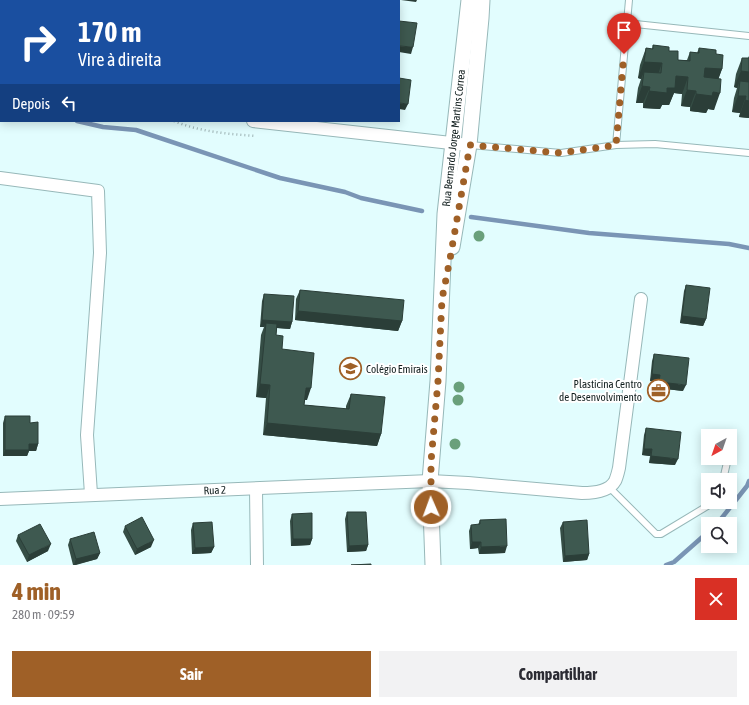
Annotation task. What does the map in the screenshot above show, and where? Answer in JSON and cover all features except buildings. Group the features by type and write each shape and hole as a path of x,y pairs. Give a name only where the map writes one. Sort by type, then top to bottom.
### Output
{"street":[{"name":"Rua Bernardo Jorge Martins Correa","path":"433,565 430,481 438,381 445,214 469,0"},
{"name":"Rua Bernardo Jorge Martins Correa","path":"442,299 470,145 482,18 482,0"},
{"path":"271,122 361,127 470,145"},
{"path":"0,178 98,191 100,253 86,435 91,494"},
{"path":"609,487 615,481 620,468 641,299"},
{"name":"Rua 2","path":"0,499 430,481 582,493 595,493 609,487"},
{"path":"256,489 257,565"}],"lane":[{"path":"616,145 628,0"},
{"path":"626,23 749,36"},
{"path":"470,145 561,153 616,145 655,144 749,153"},
{"path":"609,487 656,534 661,534 702,509"}],"waterway":[{"path":"81,122 103,127 136,130 280,178 422,211"},
{"path":"471,217 589,233 729,244 749,248"},
{"path":"723,517 747,486 749,481"},
{"path":"666,565 674,562 701,538"}],"place":[{"name":"Colégio Emirais","path":"351,369"},
{"name":"Plasticina Centro de Desenvolvimento","path":"658,390"}],"route":[{"path":"431,507 431,462 438,381 442,299 470,145 534,152 561,153 616,145 624,54"}]}
